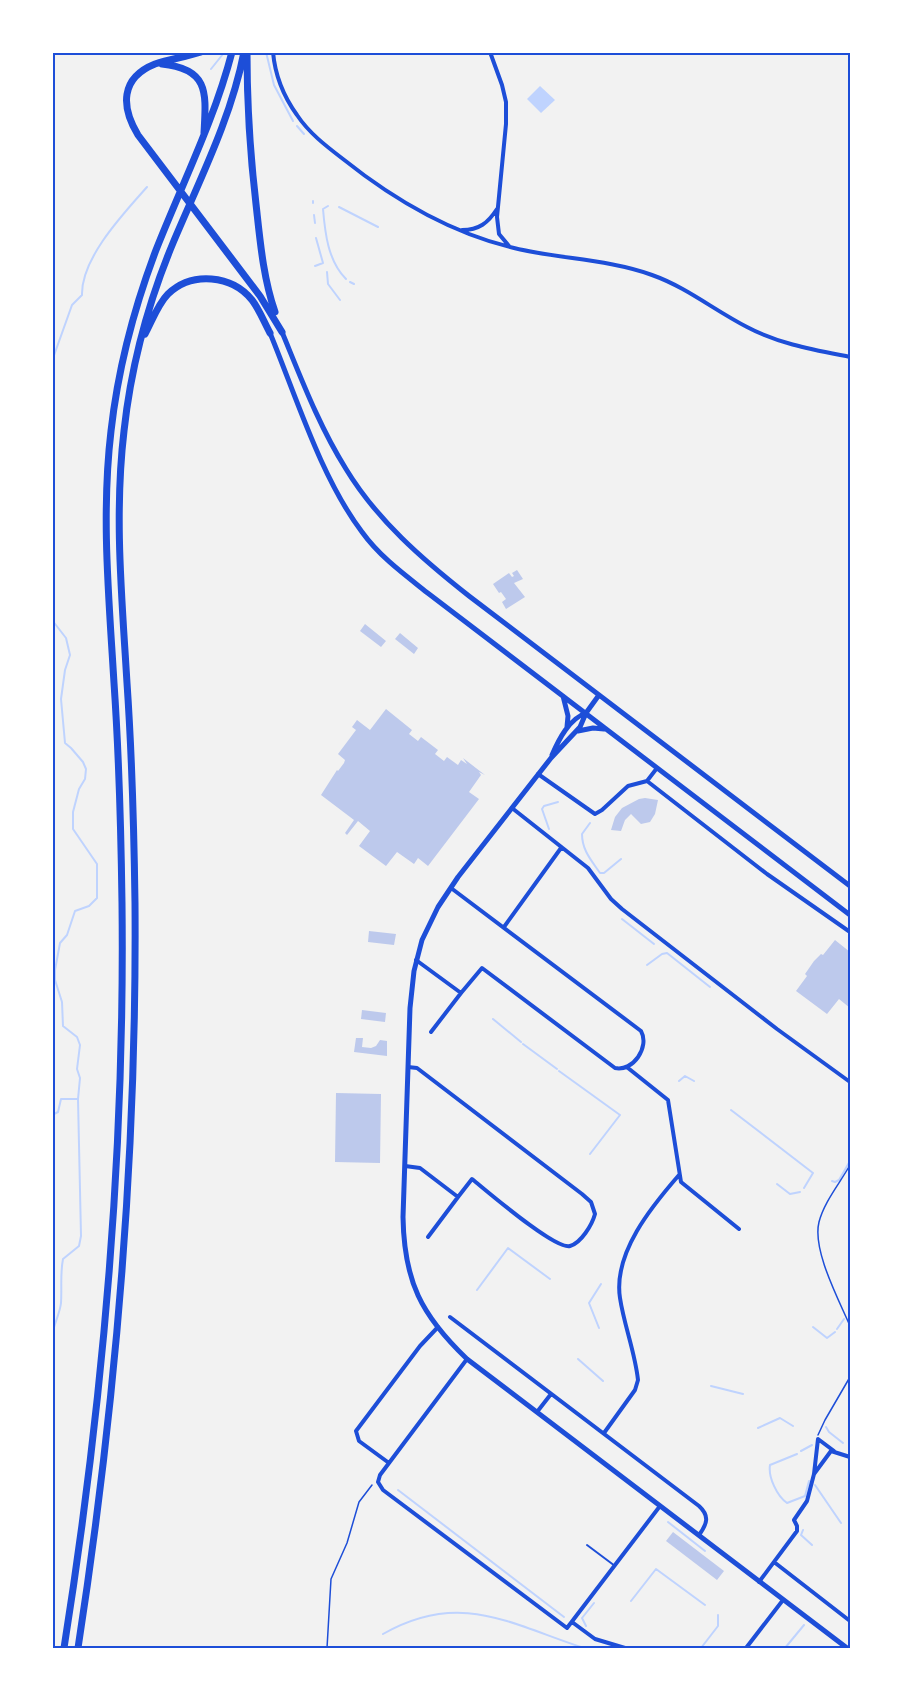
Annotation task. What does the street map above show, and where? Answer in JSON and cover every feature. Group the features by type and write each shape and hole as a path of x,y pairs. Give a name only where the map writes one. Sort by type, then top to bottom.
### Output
{"highway":[{"path":"201,52 156,64 144,70 134,79 126,98 128,117 138,135 272,313 282,332"},
{"path":"64,1648 81,1543 101,1368 119,1113 122,906 117,736 107,559 107,484 111,432 118,382 140,298 156,252 216,108 232,52"},
{"path":"246,52 248,126 259,237 266,282 282,332"},
{"path":"78,1648 100,1492 112,1385 123,1267 130,1146 135,973 134,848 119,526 124,433 139,347 153,298 171,247 228,110 246,52"},
{"path":"156,64 184,68 195,74 202,85 206,104 203,139"},
{"path":"139,347 162,301 178,286 195,279 223,281 245,293 255,305 270,333"},
{"path":"247,281 270,333"}],"street":[{"path":"273,52 278,77 297,116 314,134 383,190 406,204 459,230 513,248 614,265 647,273 674,283 729,317 771,338 850,357"},
{"path":"490,52 506,102 497,224 499,234 513,248"},
{"path":"459,230 470,230 482,226 498,208"},
{"path":"282,332 313,406 351,477 386,522 410,547 439,573 850,886"},
{"path":"270,333 329,477 363,534 383,556 411,580 850,915"},
{"path":"550,758 576,732 599,695"},
{"path":"563,696 568,716 567,729"},
{"path":"586,713 578,716 567,729 550,758 451,888 429,922 416,960 410,1008 407,1067 404,1232 407,1265 419,1298 438,1328 467,1359 847,1648"},
{"path":"576,732 592,728 606,729"},
{"path":"538,774 595,814 624,788 647,781 657,768"},
{"path":"647,781 767,874 850,932"},
{"path":"512,808 588,868 611,899 622,909 769,1023 850,1082"},
{"path":"504,927 561,848"},
{"path":"431,1032 482,968 612,1066 628,1068 644,1046 645,1040 641,1031 451,888"},
{"path":"416,960 461,993"},
{"path":"407,1067 417,1068 582,1194 591,1202 595,1214 591,1225 578,1241 571,1246 563,1246 542,1233 472,1179 428,1237"},
{"path":"628,1068 668,1100 681,1182 739,1230"},
{"path":"405,1166 420,1168 458,1197"},
{"path":"604,1433 635,1390 638,1382 636,1364 620,1298 620,1279 630,1243 644,1217 679,1175"},
{"path":"450,1317 703,1510 706,1514 706,1521 699,1536"},
{"path":"389,1463 359,1441 356,1431 420,1346 438,1328"},
{"path":"467,1359 380,1475 378,1482 383,1490 567,1628 660,1506"},
{"path":"537,1412 551,1394"},
{"path":"818,1439 834,1451 850,1457"},
{"path":"759,1582 797,1531 794,1520 807,1501 814,1474 818,1439"},
{"path":"814,1474 829,1453 834,1451"},
{"path":"774,1562 850,1621"},
{"path":"746,1648 783,1600"},
{"path":"572,1622 595,1639 625,1648"}],"lane":[{"path":"586,1545 615,1566"}],"path":[{"path":"850,1165 823,1212 819,1222 818,1240 821,1255 850,1326"},
{"path":"818,1439 825,1420 850,1377"},
{"path":"327,1648 331,1579 347,1543 359,1503 380,1475"}],"water":[{"path":"540,86 555,100 541,113 527,99"}],"building":[{"path":"517,570 523,579 514,583 525,597 506,609 502,602 506,599 493,584 509,573 512,577 514,576 512,573"},
{"path":"365,624 386,641 381,647 360,631"},
{"path":"400,633 418,648 414,654 395,639"},
{"path":"386,709 412,730 409,734 418,741 421,737 438,750 435,754 444,761 447,757 458,765 461,760 467,764 463,758 485,775 479,772 481,775 469,792 479,799 428,866 418,858 414,864 397,852 386,866 359,846 370,831 358,821 347,835 345,833 354,820 321,795 344,763 345,760 338,754 356,730 352,727 357,720 370,730"},
{"path":"645,798 658,800 655,814 650,822 641,824 631,814 625,820 621,831 611,830 615,817 622,808"},
{"path":"369,931 396,934 394,945 368,942"},
{"path":"835,940 850,952 850,1008 839,999 827,1014 796,991 814,961 821,954 823,955"},
{"path":"362,1010 386,1013 385,1022 361,1019"},
{"path":"356,1038 363,1038 362,1047 371,1048 376,1046 380,1040 387,1041 387,1056 354,1052"},
{"path":"336,1093 381,1094 380,1163 335,1162"},
{"path":"673,1532 724,1571 717,1580 666,1541"}],"waterway":[{"path":"266,52 274,85 293,121"},
{"path":"211,69 223,54"},
{"path":"297,126 304,134"},
{"path":"52,361 72,305 82,295 88,266 96,251 116,223 147,187"},
{"path":"328,206 323,209 331,255 346,279"},
{"path":"339,207 378,227"},
{"path":"314,215 315,223"},
{"path":"315,266 323,263 316,238"},
{"path":"327,272 328,284 340,300"},
{"path":"350,282 354,284"},
{"path":"52,620 66,638 70,655 65,670 61,699 65,743 83,762 86,769 85,779 79,789 73,812 73,829 97,864 97,898 89,906 75,911 67,935 60,943 55,970 55,980 62,1002 63,1026 77,1037 80,1045 77,1069 80,1078 78,1099 81,1236 79,1246 63,1259 61,1303 52,1335"},
{"path":"549,829 542,809 544,806 558,802"},
{"path":"590,823 582,834 584,845 600,873 604,873"},
{"path":"604,873 621,859"},
{"path":"622,919 654,944"},
{"path":"647,965 667,953 710,987"},
{"path":"493,1019 521,1042"},
{"path":"523,1044 557,1069"},
{"path":"559,1071 620,1115 590,1154"},
{"path":"679,1081 685,1076 694,1081"},
{"path":"52,1144 54,1114 58,1112 61,1099 77,1099"},
{"path":"731,1110 813,1173 804,1188"},
{"path":"832,1181 839,1180 850,1161"},
{"path":"777,1184 790,1194 800,1192"},
{"path":"477,1290 508,1248 550,1279"},
{"path":"599,1328 589,1303 601,1284"},
{"path":"837,1329 844,1319"},
{"path":"813,1327 827,1338 835,1332"},
{"path":"578,1359 603,1381"},
{"path":"711,1386 743,1394"},
{"path":"758,1428 780,1418 793,1426"},
{"path":"826,1427 843,1443"},
{"path":"801,1451 812,1445"},
{"path":"797,1454 770,1465 770,1475 774,1486 787,1503 805,1496 809,1481"},
{"path":"815,1485 841,1523"},
{"path":"398,1490 564,1617"},
{"path":"668,1522 705,1551"},
{"path":"803,1530 801,1535 812,1545"},
{"path":"631,1601 656,1569 705,1605"},
{"path":"586,1626 582,1618 594,1603"},
{"path":"383,1634 411,1621 436,1614 461,1613 508,1621 584,1648"},
{"path":"701,1648 718,1626 718,1615"},
{"path":"785,1648 804,1625"}]}
